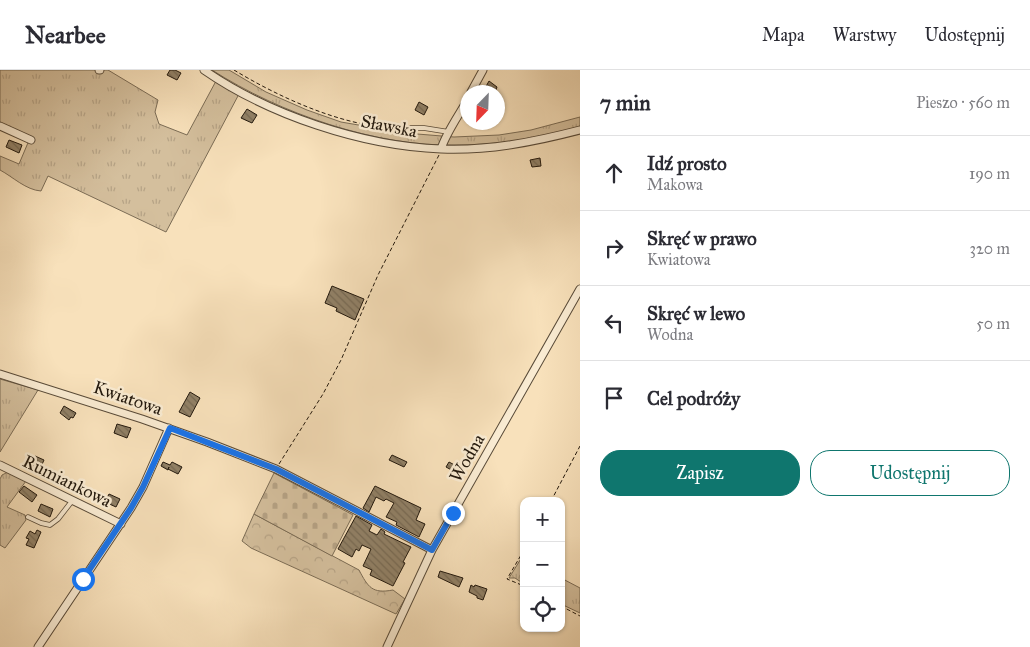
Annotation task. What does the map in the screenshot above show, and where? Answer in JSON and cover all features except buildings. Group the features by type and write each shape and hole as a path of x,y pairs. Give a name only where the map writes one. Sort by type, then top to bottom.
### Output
{"street":[{"name":"Sławska","path":"204,70 243,93 305,121 369,139 417,147 441,149 525,144 580,130"},
{"path":"475,85 483,70"},
{"path":"441,149 460,113"},
{"path":"0,126 31,140"},
{"name":"Wodna","path":"387,647 432,550 580,289"},
{"name":"Kwiatowa","path":"0,374 170,428 276,469 432,550"},
{"path":"38,647 121,524 143,487 170,428"},
{"name":"Rumiankowa","path":"1,469 121,524"}],"lane":[{"path":"410,128 449,132"},
{"path":"28,517 50,525 58,519 72,500"}],"path":[{"path":"234,70 272,91 336,117 382,127 410,128"},
{"path":"276,469 323,394 341,360 378,275 441,149"},
{"path":"553,497 580,446"},
{"path":"520,557 507,579 520,584"},
{"path":"565,608 580,616"}],"green space":[{"path":"0,70 108,70 158,100 155,112 159,124 187,135 216,81 239,94 166,232 48,176 41,191 25,186 0,170 0,156 19,164 30,138 0,124"},
{"path":"212,70 229,70 266,92 341,122 405,133 454,137 499,135 531,130 580,117 580,128 534,138 488,144 425,144 394,140 329,124 298,113 238,86"},
{"path":"0,379 38,390 0,452"},
{"path":"8,472 26,481 7,507 25,515 26,520 5,548 0,545 0,479 2,475"},
{"path":"274,473 353,515 332,556 254,514"},
{"path":"254,514 359,570 368,585 375,590 393,590 405,599 396,614 251,548 242,541"},
{"path":"520,560 520,581 515,578 509,578"},
{"path":"565,580 580,588 580,613 565,606"}],"route":[{"path":"83,579 131,508 143,487 170,428 276,469 432,550 453,513"}]}
